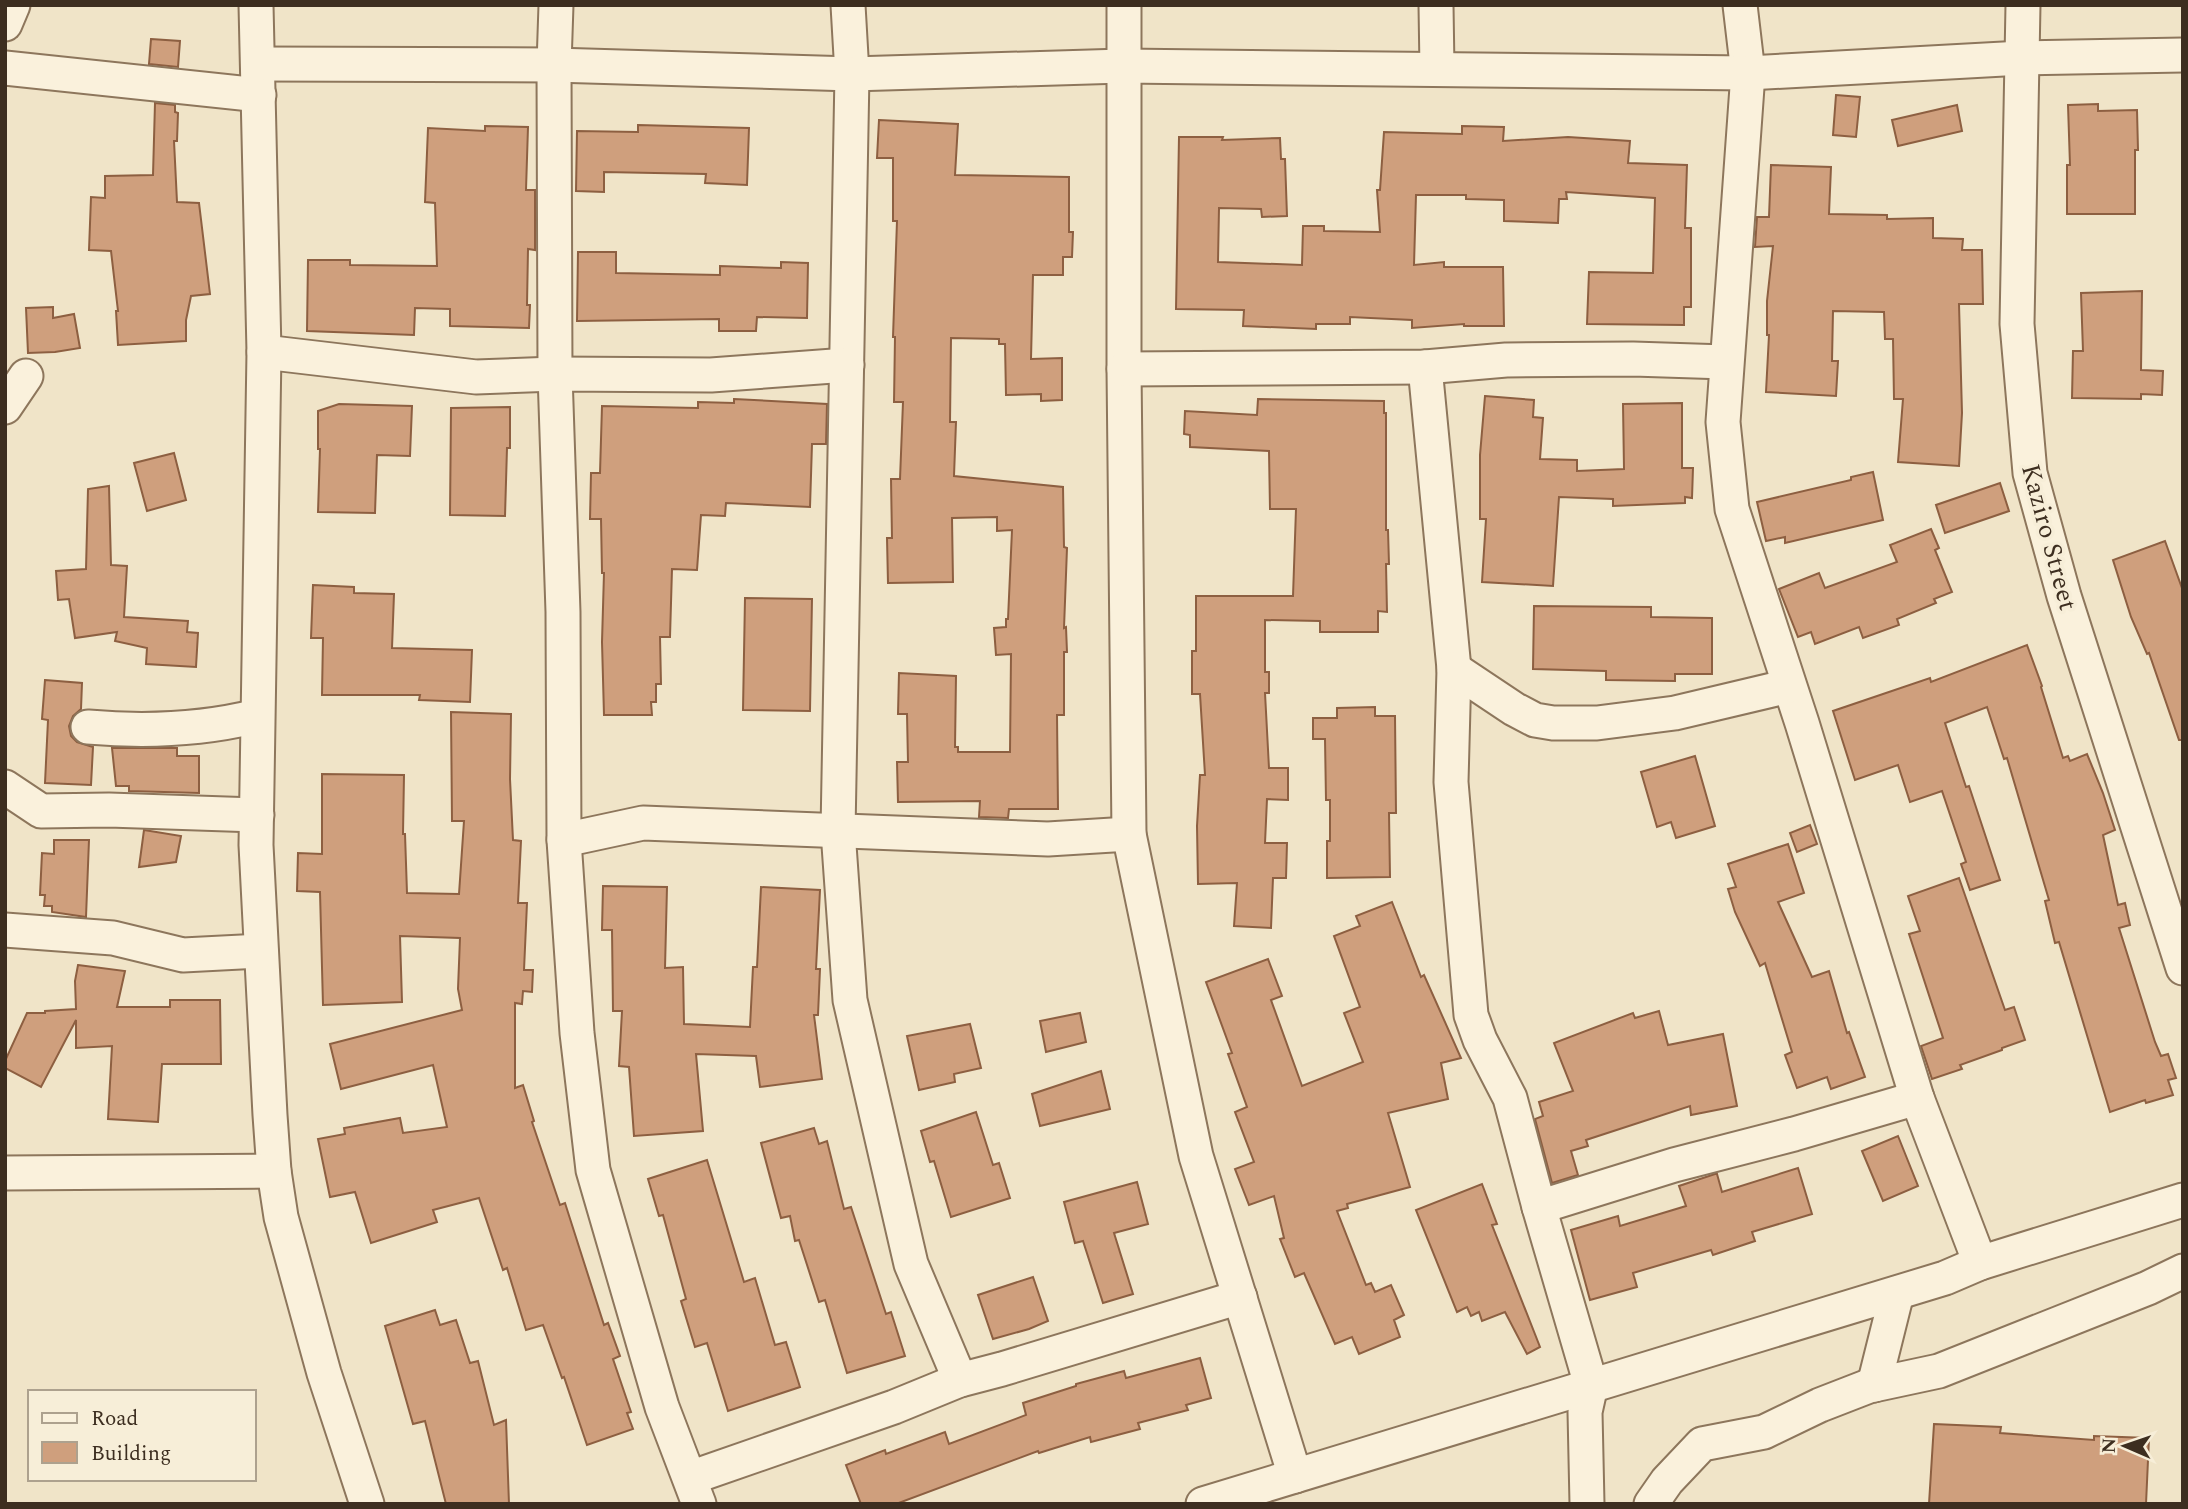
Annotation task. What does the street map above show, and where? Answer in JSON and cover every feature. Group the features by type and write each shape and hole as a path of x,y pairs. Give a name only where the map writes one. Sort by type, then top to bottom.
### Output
{"street":[{"path":"5,24 13,5"},
{"path":"256,5 264,352 256,845 274,1171 281,1217 302,1298 367,1504"},
{"path":"556,5 555,374 563,612 564,840 577,1034 593,1170 662,1407 694,1491 960,1380 1240,1297"},
{"path":"848,5 852,74 838,831 850,1000 911,1264 960,1380"},
{"path":"1124,5 1124,369 1129,834 1196,1156 1295,1476"},
{"path":"1436,5 1437,69"},
{"path":"1741,5 1748,73 1723,422 1732,509 1917,1098 1980,1263"},
{"name":"Kaziro Street","path":"2023,5 2017,324 2030,473 2064,596 2183,968"},
{"path":"5,68 258,80 554,65 852,74 1123,66 1748,73 2022,58 2183,55"},
{"path":"264,352 476,377 555,374 711,375 846,365"},
{"path":"1124,369 1425,366 1506,360 1633,359 1726,362"},
{"path":"1425,366 1454,669 1451,782 1471,1014 1480,1040 1510,1098 1591,1385 1585,1412 1587,1504"},
{"path":"5,407 26,376"},
{"path":"1454,669 1535,720 1553,723 1597,723 1675,713 1789,686"},
{"path":"88,727 173,730 223,724 257,716"},
{"path":"5,787 41,811 110,810 257,815"},
{"path":"564,840 643,823 1048,839 1129,834"},
{"path":"5,930 113,938 183,955 261,951"},
{"path":"1539,1207 1674,1165 1917,1098"},
{"path":"5,1173 274,1171"},
{"path":"1211,1503 1897,1293 1945,1278 1980,1263 2183,1200"},
{"path":"1651,1504 1667,1480 1702,1444 1764,1432 1820,1405 1874,1385 1939,1371 2148,1288 2183,1271"},
{"path":"1874,1385 1897,1293"}],"building":[{"path":"151,39 180,41 178,67 149,64"},
{"path":"1836,95 1860,97 1856,137 1833,135"},
{"path":"155,103 175,105 175,112 178,113 177,141 174,141 177,202 199,203 210,294 191,296 186,320 186,341 118,345 118,311 111,251 89,250 91,197 105,198 105,176 153,175"},
{"path":"2098,104 2098,111 2137,110 2135,214 2067,214 2067,165 2070,165 2068,105"},
{"path":"1957,105 1962,131 1898,146 1892,120"},
{"path":"879,120 958,124 955,175 1069,177 1072,257 1063,257 1063,275 1033,275 1031,359 1062,358 1062,400 1041,401 1041,394 1006,395 1005,344 999,344 999,339 951,338 950,422 956,422 954,476 1063,487 1064,547 1067,548 1064,628 1066,627 1067,652 1064,652 1064,715 1057,715 1058,809 1009,809 1008,818 979,817 980,801 898,802 897,762 908,762 907,714 898,714 899,673 956,676 955,747 958,747 958,752 1010,752 1011,654 996,655 994,628 1006,627 1008,619 1012,530 997,531 997,517 952,518 953,582 888,583 887,538 892,538 891,479 900,479 903,402 894,402 897,221 893,221 893,158 877,158"},
{"path":"638,125 749,128 747,185 705,183 706,174 604,172 604,192 576,191 577,131 638,132"},
{"path":"485,126 528,127 526,190 535,190 535,250 528,249 529,328 450,326 450,309 415,308 414,335 307,331 308,260 350,260 350,265 437,266 435,203 425,202 428,128 485,131"},
{"path":"1462,126 1504,127 1503,141 1568,137 1630,141 1628,163 1687,165 1685,228 1691,228 1691,307 1684,307 1684,325 1587,324 1589,272 1653,273 1655,198 1566,192 1567,199 1559,199 1558,223 1504,221 1504,200 1466,199 1466,195 1416,195 1414,265 1444,262 1444,267 1503,267 1504,326 1464,324 1412,328 1412,320 1350,317 1350,324 1316,324 1316,329 1243,326 1244,310 1176,309 1179,137 1223,137 1222,140 1280,138 1281,159 1285,159 1287,216 1262,217 1261,209 1219,208 1218,262 1302,265 1303,226 1324,226 1324,231 1380,232 1377,190 1380,190 1384,132 1462,134"},
{"path":"1771,165 1831,167 1829,214 1887,215 1887,219 1933,218 1933,238 1963,239 1962,250 1982,250 1983,304 1959,304 1962,413 1959,466 1898,462 1903,399 1894,399 1893,339 1885,339 1884,312 1833,311 1832,361 1838,361 1836,396 1766,392 1769,335 1767,301 1773,246 1755,247 1757,217 1769,217"},
{"path":"578,252 616,252 616,273 720,275 720,266 781,268 781,262 808,263 807,318 757,317 756,331 719,331 719,319 577,321"},
{"path":"2142,291 2141,370 2163,371 2162,395 2141,394 2141,399 2072,398 2073,351 2083,351 2081,293"},
{"path":"53,307 53,318 74,314 80,348 28,353 26,308"},
{"path":"1485,396 1534,400 1533,417 1543,418 1540,459 1577,460 1577,471 1624,469 1623,404 1682,403 1682,468 1693,468 1692,498 1685,497 1685,503 1613,506 1613,499 1559,497 1553,586 1482,582 1486,519 1480,519 1480,455"},
{"path":"734,399 827,404 826,444 812,444 810,507 726,503 725,516 701,515 697,570 672,569 670,637 660,637 661,684 656,684 656,702 651,702 652,715 604,715 604,573 601,519 590,519 591,473 600,473 602,406 698,408 698,402 734,403"},
{"path":"1258,399 1384,401 1386,413 1386,530 1389,564 1386,564 1387,612 1378,611 1378,632 1320,632 1320,621 1265,620 1265,672 1269,672 1269,693 1265,693 1269,768 1288,768 1288,800 1267,799 1265,843 1287,843 1286,878 1273,878 1271,928 1234,926 1237,883 1198,884 1200,775 1205,775 1200,694 1192,694 1192,651 1196,651 1196,596 1293,596 1296,509 1270,509 1269,451 1190,447 1190,435 1184,434 1185,411 1257,415"},
{"path":"339,404 412,406 410,456 377,455 375,513 318,512 318,411"},
{"path":"510,407 505,516 450,515 451,408"},
{"path":"174,453 186,500 147,511 134,463"},
{"path":"1873,472 1883,520 1785,543 1785,537 1766,541 1757,502 1851,480 1851,477"},
{"path":"2000,483 2009,511 1945,533 1936,505"},
{"path":"109,486 111,565 127,566 124,617 188,621 187,632 198,633 196,667 146,664 147,648 115,641 117,632 75,638 69,599 58,600 56,571 86,569 88,489"},
{"path":"1931,529 1939,548 1935,550 1952,592 1934,599 1936,603 1897,619 1899,625 1863,638 1859,627 1815,644 1811,632 1798,637 1779,589 1819,573 1825,588 1897,562 1890,545"},
{"path":"2165,541 2183,591 2183,740 2179,740 2149,653 2147,654 2131,617 2113,560"},
{"path":"313,585 354,587 354,593 394,594 392,648 472,650 470,702 419,700 420,695 322,695 323,638 311,638"},
{"path":"745,598 812,599 810,711 743,710"},
{"path":"1534,606 1651,607 1651,617 1712,618 1712,674 1675,674 1675,681 1606,680 1606,671 1533,669"},
{"path":"2027,645 2063,758 2068,756 2070,761 2087,754 2103,793 2115,830 2103,835 2118,905 2125,903 2130,925 2119,928 2155,1042 2161,1056 2168,1054 2176,1078 2168,1080 2173,1095 2146,1103 2145,1100 2110,1112 2059,942 2055,943 2045,901 2049,900 2007,758 2004,759 1987,707 1945,723 2000,880 1970,890 1961,864 1966,862 1942,791 1910,802 1898,765 1855,780 1833,711 1930,678 1931,682"},
{"path":"45,680 82,683 81,709 73,716 69,726 71,736 77,742 93,747 91,785 45,783 48,720 42,719"},
{"path":"1375,707 1375,716 1395,716 1396,813 1389,813 1390,877 1327,878 1330,800 1326,800 1325,739 1313,739 1313,718 1337,718 1337,708"},
{"path":"451,712 511,714 513,840 521,841 518,903 527,903 524,970 533,970 532,992 523,991 522,1004 515,1003 515,1088 523,1085 534,1121 532,1122 560,1205 565,1203 604,1325 608,1323 620,1356 613,1359 631,1412 627,1413 633,1429 587,1445 543,1325 526,1330 507,1268 503,1270 479,1198 433,1210 437,1222 371,1243 355,1192 330,1197 318,1139 345,1134 344,1128 400,1118 403,1133 447,1127 433,1065 341,1089 330,1044 462,1010 458,989 460,938 400,936 402,1002 323,1005 320,892 297,891 298,853 322,854 322,774 404,775 403,834 407,893 459,894 464,821 452,821"},
{"path":"112,748 177,748 177,756 199,756 199,793 129,791 129,786 116,786"},
{"path":"1695,756 1715,826 1676,838 1671,822 1657,827 1641,772"},
{"path":"1810,825 1817,844 1797,852 1790,833"},
{"path":"144,830 181,836 176,862 139,867"},
{"path":"54,840 89,840 86,917 52,912 52,906 44,906 45,895 40,895 42,853 54,854"},
{"path":"1788,844 1804,893 1778,902 1812,977 1829,971 1847,1033 1849,1032 1865,1077 1831,1089 1827,1077 1797,1088 1785,1055 1792,1052 1765,963 1760,966 1735,912 1728,889 1736,887 1728,864"},
{"path":"1959,878 2005,1010 2014,1007 2025,1040 1960,1065 1962,1069 1932,1079 1921,1046 1943,1038 1909,934 1920,931 1908,896"},
{"path":"603,886 667,887 665,968 683,967 684,1024 750,1027 753,967 757,967 761,887 820,890 816,969 820,969 818,1015 814,1015 822,1079 760,1087 756,1056 696,1054 703,1131 634,1136 629,1067 619,1066 622,1011 613,1011 612,930 602,930"},
{"path":"1392,902 1421,977 1424,975 1461,1058 1441,1063 1448,1099 1388,1113 1410,1187 1347,1204 1348,1208 1337,1211 1366,1285 1371,1283 1375,1292 1391,1285 1404,1315 1394,1320 1400,1337 1359,1354 1352,1337 1335,1344 1304,1273 1295,1277 1280,1239 1284,1238 1274,1196 1249,1205 1235,1169 1254,1162 1235,1112 1247,1107 1228,1054 1232,1053 1206,982 1268,959 1282,996 1271,1000 1302,1086 1363,1062 1344,1013 1360,1007 1334,936 1360,926 1356,916"},
{"path":"78,965 125,971 117,1007 170,1007 170,1000 220,1000 221,1064 162,1064 158,1122 108,1119 112,1046 76,1048 76,1020 41,1087 5,1068 5,1061 27,1013 76,1009 75,981"},
{"path":"1659,1011 1668,1045 1723,1034 1737,1106 1691,1115 1690,1106 1586,1140 1588,1146 1571,1151 1578,1175 1552,1183 1535,1119 1543,1116 1539,1102 1573,1091 1554,1043 1633,1013 1635,1018"},
{"path":"1080,1013 1086,1042 1046,1052 1040,1021"},
{"path":"970,1024 981,1068 954,1074 955,1082 919,1090 907,1036"},
{"path":"1101,1071 1110,1109 1040,1126 1032,1094"},
{"path":"976,1112 993,1165 999,1163 1010,1198 951,1217 934,1161 930,1162 921,1131"},
{"path":"814,1128 819,1144 827,1141 844,1209 851,1207 886,1314 891,1312 905,1356 847,1373 825,1300 819,1302 799,1240 795,1241 790,1216 781,1218 761,1143"},
{"path":"1898,1136 1918,1186 1883,1201 1862,1151"},
{"path":"707,1160 744,1282 755,1278 775,1345 786,1342 800,1387 728,1411 707,1343 695,1347 681,1301 686,1299 663,1215 659,1216 648,1179"},
{"path":"1798,1168 1812,1214 1752,1232 1755,1241 1713,1255 1711,1250 1633,1273 1637,1287 1590,1300 1571,1230 1618,1216 1620,1226 1686,1206 1679,1186 1715,1174 1722,1192"},
{"path":"1137,1182 1148,1224 1114,1233 1133,1294 1103,1303 1083,1241 1075,1243 1064,1202"},
{"path":"1482,1184 1497,1224 1492,1225 1540,1347 1527,1354 1505,1312 1482,1321 1479,1312 1471,1316 1467,1307 1457,1312 1416,1210"},
{"path":"1033,1277 1048,1321 993,1339 978,1295"},
{"path":"435,1310 440,1325 456,1320 470,1363 478,1361 494,1425 506,1420 509,1504 446,1504 425,1421 413,1424 385,1326"},
{"path":"1200,1358 1211,1398 1186,1405 1188,1410 1138,1423 1140,1429 1091,1442 1090,1437 1039,1453 1038,1451 896,1504 861,1504 846,1465 885,1450 886,1454 945,1432 949,1444 1026,1415 1023,1403 1076,1384 1124,1371 1126,1378"},
{"path":"1934,1424 2001,1427 2000,1433 2094,1440 2094,1436 2149,1438 2146,1504 1929,1504"}]}
